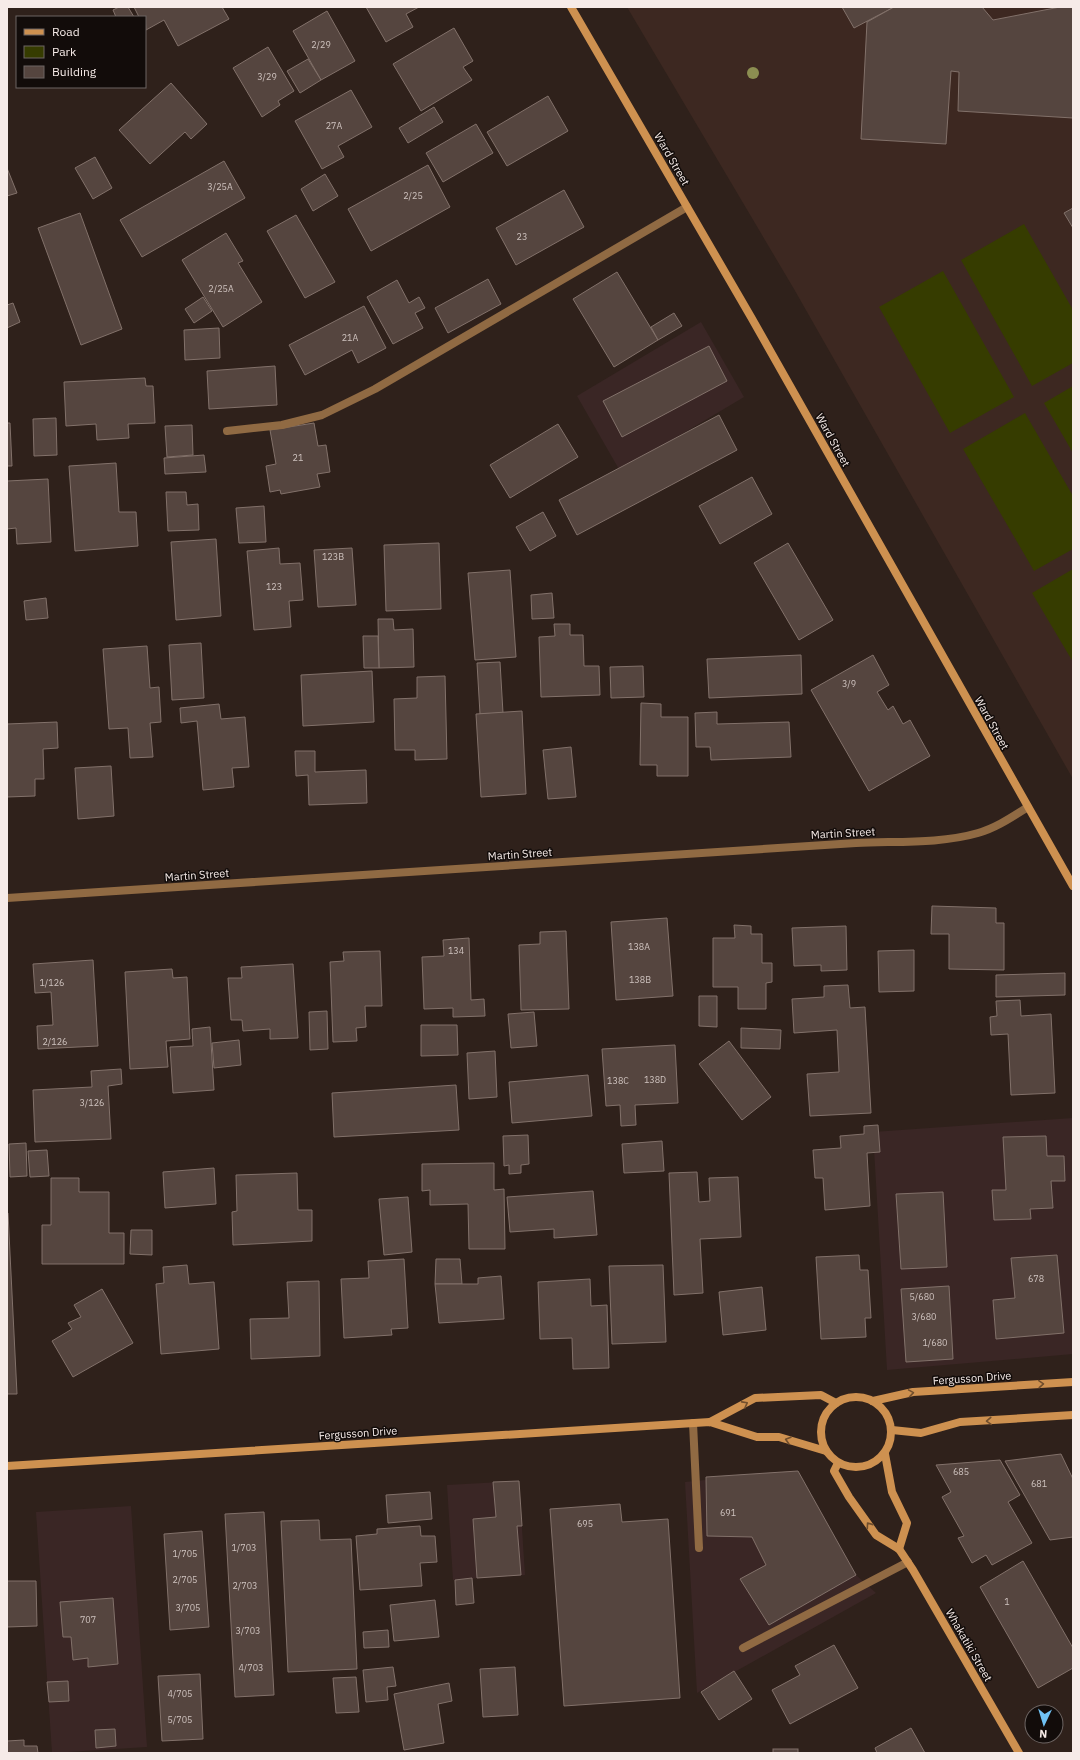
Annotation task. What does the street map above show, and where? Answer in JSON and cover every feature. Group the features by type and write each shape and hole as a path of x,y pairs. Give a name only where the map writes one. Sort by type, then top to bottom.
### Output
{"main road":[{"name":"Ward Street","path":"571,7 1073,885"},
{"name":"Fergusson Drive","path":"873,1401 913,1392 1073,1382"},
{"name":"Fergusson Drive","path":"710,1422 755,1398 821,1395 836,1403"},
{"path":"854,1397 864,1398 873,1401 886,1413 892,1430 892,1439 885,1454 871,1465 854,1468 838,1463 826,1451 821,1441 823,1420 828,1411 836,1403 854,1397"},
{"path":"892,1430 921,1433 960,1422 1073,1415"},
{"name":"Fergusson Drive","path":"7,1466 710,1422 757,1437 779,1437 826,1451"},
{"path":"885,1454 892,1492 907,1523 898,1549"},
{"name":"Whakatiki Street","path":"838,1463 834,1471 849,1497 876,1535 898,1549 908,1562 1019,1753"}],"street":[{"path":"228,431 282,425 322,415 375,389 687,208"},
{"name":"Martin Street","path":"7,898 856,843 945,840 979,833 1028,807"},
{"path":"693,1423 699,1548"},
{"path":"743,1648 908,1562"}],"shaded area":[{"path":"627,7 1073,7 1073,779 794,289"},
{"path":"701,322 744,397 620,471 577,396"},
{"path":"1073,1118 1073,1354 887,1370 873,1132"},
{"path":"798,1471 856,1575 876,1593 697,1693 685,1482"},
{"path":"519,1481 525,1575 453,1580 447,1485"},
{"path":"131,1506 147,1747 52,1753 36,1512"}],"green space":[{"path":"1024,224 1073,310 1073,363 1032,386 961,260"},
{"path":"943,271 1014,397 950,433 879,307"},
{"path":"1073,386 1073,453 1044,403"},
{"path":"1025,413 1073,496 1073,549 1034,571 963,449"},
{"path":"1073,569 1073,662 1032,593"}],"building":[{"path":"119,7 128,7 133,16 116,16 113,10"},
{"path":"134,7 222,7 229,19 178,46 164,20 146,30 146,16 138,16"},
{"path":"366,7 419,7 406,14 413,27 386,42"},
{"path":"842,7 894,7 854,28"},
{"path":"894,7 982,7 993,20 1060,7 1073,7 1073,118 958,111 959,72 951,71 946,144 861,139 867,22"},
{"path":"327,11 355,61 321,80 293,31"},
{"path":"454,28 473,61 463,67 472,80 421,111 393,64"},
{"path":"268,47 294,91 278,101 280,105 262,117 233,68"},
{"path":"308,59 321,80 300,93 287,71"},
{"path":"171,83 207,124 191,139 185,132 150,164 119,130"},
{"path":"351,90 372,127 338,146 344,157 322,169 295,121"},
{"path":"548,96 568,131 507,166 487,132"},
{"path":"434,107 443,122 408,143 399,128"},
{"path":"476,124 493,153 443,182 426,153"},
{"path":"95,157 112,188 93,199 75,168"},
{"path":"224,161 245,198 142,257 120,220"},
{"path":"428,165 450,207 371,251 348,209"},
{"path":"7,168 17,193 7,196"},
{"path":"325,174 338,196 313,211 301,189"},
{"path":"564,190 584,227 516,265 496,228"},
{"path":"1073,208 1073,228 1064,213"},
{"path":"80,213 122,329 81,345 38,228"},
{"path":"296,215 335,282 305,298 267,231"},
{"path":"226,233 243,261 238,263 262,302 223,327 182,260"},
{"path":"617,272 658,340 614,367 573,299"},
{"path":"488,279 501,304 448,333 435,308"},
{"path":"397,280 409,303 419,297 425,308 415,313 423,328 393,344 367,297"},
{"path":"203,297 212,311 194,323 185,309"},
{"path":"13,303 20,322 7,328 7,305"},
{"path":"364,306 386,348 358,363 352,350 305,375 289,345"},
{"path":"674,313 682,326 658,340 651,327"},
{"path":"219,328 220,358 185,360 184,330"},
{"path":"709,346 727,381 622,437 603,401"},
{"path":"275,366 277,405 209,409 207,371"},
{"path":"145,378 146,386 153,386 155,423 128,424 129,438 97,440 96,424 66,426 64,382"},
{"path":"719,415 737,450 577,535 559,500"},
{"path":"56,418 57,455 34,456 33,419"},
{"path":"7,423 10,423 12,466 7,466"},
{"path":"314,423 318,446 326,445 330,472 317,474 320,487 281,494 280,490 270,492 266,466 276,464 270,430"},
{"path":"558,424 578,457 510,498 490,465"},
{"path":"192,425 193,455 167,457 165,426"},
{"path":"204,455 206,472 165,474 164,458"},
{"path":"116,463 119,512 136,512 138,546 75,551 69,466"},
{"path":"752,477 772,514 720,544 699,506"},
{"path":"48,479 51,542 17,544 16,528 7,529 7,481"},
{"path":"166,492 186,492 187,505 198,504 199,530 168,531"},
{"path":"264,506 266,542 239,543 236,508"},
{"path":"543,512 556,536 530,551 516,527"},
{"path":"216,539 221,616 176,620 171,542"},
{"path":"439,543 441,609 386,611 384,545"},
{"path":"788,543 833,620 799,640 754,563"},
{"path":"279,548 280,564 300,563 303,600 289,601 291,627 254,630 247,551"},
{"path":"352,548 356,605 318,607 314,550"},
{"path":"510,570 516,657 475,660 468,573"},
{"path":"552,593 554,618 532,619 531,595"},
{"path":"46,598 48,618 26,620 24,601"},
{"path":"378,619 393,619 394,630 413,629 414,667 379,668"},
{"path":"554,624 570,624 570,635 583,635 584,666 599,666 600,695 541,697 539,637 555,636"},
{"path":"363,636 378,636 379,668 364,668"},
{"path":"201,643 204,698 172,700 169,645"},
{"path":"147,646 150,688 159,687 161,722 150,723 153,757 130,758 128,728 109,729 103,649"},
{"path":"801,655 802,694 709,698 707,659"},
{"path":"873,655 889,685 877,692 888,710 893,706 903,724 910,720 930,756 869,791 811,690"},
{"path":"500,662 503,713 480,714 477,663"},
{"path":"643,666 644,697 611,698 610,667"},
{"path":"372,671 374,722 303,726 301,675"},
{"path":"445,676 447,759 415,760 415,750 395,750 394,699 417,698 417,677"},
{"path":"641,703 661,704 661,717 688,717 688,776 657,776 657,765 640,765"},
{"path":"219,704 221,719 245,717 249,767 232,768 234,787 203,790 197,721 181,723 180,708"},
{"path":"522,711 526,794 481,797 476,714"},
{"path":"717,712 717,724 789,722 791,757 711,760 710,747 696,747 695,713"},
{"path":"57,722 58,748 43,749 44,779 35,779 35,796 7,797 7,724"},
{"path":"571,747 576,797 548,799 543,750"},
{"path":"295,751 315,751 315,772 366,770 367,803 309,805 308,775 296,776"},
{"path":"111,766 114,816 78,819 75,768"},
{"path":"932,906 996,908 996,923 1004,923 1004,970 949,969 949,934 931,934"},
{"path":"667,918 673,996 616,1000 611,922"},
{"path":"734,925 751,926 751,934 762,934 762,963 772,963 772,982 766,983 766,1009 738,1009 738,987 713,987 713,938 735,938"},
{"path":"846,926 847,970 821,971 821,965 794,966 792,928"},
{"path":"566,931 569,1009 521,1010 519,945 540,944 540,932"},
{"path":"469,938 471,1000 484,999 485,1016 453,1017 453,1008 424,1009 422,957 444,956 443,940"},
{"path":"914,950 914,991 879,992 878,951"},
{"path":"380,951 382,1006 365,1006 366,1027 356,1028 357,1041 333,1042 330,962 344,961 343,952"},
{"path":"93,960 98,1046 38,1049 37,1026 53,1025 51,992 35,993 33,964"},
{"path":"293,964 298,1038 270,1039 270,1029 243,1031 242,1020 231,1020 228,978 242,978 241,967"},
{"path":"172,969 173,978 187,977 190,1039 166,1041 168,1067 130,1069 125,972"},
{"path":"1065,973 1065,995 996,997 996,975"},
{"path":"848,985 850,1008 865,1007 871,1113 810,1116 807,1074 839,1072 837,1030 794,1033 792,999 824,997 824,986"},
{"path":"699,996 717,996 717,1027 699,1026"},
{"path":"1020,1000 1021,1016 1051,1014 1055,1093 1011,1095 1008,1034 991,1035 990,1017 997,1016 996,1001"},
{"path":"327,1011 328,1049 310,1050 309,1012"},
{"path":"534,1012 537,1046 511,1048 508,1014"},
{"path":"421,1025 457,1025 458,1055 421,1056"},
{"path":"210,1027 214,1090 173,1093 170,1047 193,1046 192,1029"},
{"path":"741,1028 781,1030 780,1049 741,1048"},
{"path":"239,1040 241,1065 214,1068 212,1043"},
{"path":"729,1041 771,1097 742,1120 699,1064"},
{"path":"675,1045 678,1103 635,1105 636,1125 621,1126 620,1105 606,1106 602,1049"},
{"path":"495,1051 497,1097 469,1099 467,1053"},
{"path":"121,1069 122,1084 108,1086 111,1139 35,1142 33,1090 92,1087 91,1071"},
{"path":"588,1075 592,1116 512,1123 509,1082"},
{"path":"456,1085 459,1130 334,1137 332,1093"},
{"path":"878,1125 880,1152 867,1153 870,1206 825,1210 823,1178 815,1178 813,1150 841,1148 840,1136 864,1134 864,1126"},
{"path":"528,1135 529,1164 521,1165 521,1173 509,1174 509,1165 504,1166 503,1136"},
{"path":"1046,1136 1047,1156 1064,1156 1065,1181 1051,1181 1053,1208 1030,1209 1031,1219 994,1220 992,1190 1006,1190 1003,1137"},
{"path":"662,1141 664,1171 624,1173 622,1144"},
{"path":"26,1143 27,1176 10,1177 9,1144"},
{"path":"47,1150 49,1176 30,1177 28,1151"},
{"path":"494,1163 494,1190 504,1189 505,1249 469,1249 468,1204 430,1205 430,1190 422,1191 422,1164"},
{"path":"214,1168 216,1204 165,1208 163,1172"},
{"path":"697,1172 699,1202 710,1201 709,1178 738,1177 741,1237 700,1239 703,1293 674,1295 669,1173"},
{"path":"297,1173 298,1210 312,1210 312,1241 233,1245 232,1212 237,1211 236,1175"},
{"path":"51,1178 79,1178 79,1192 109,1192 109,1233 124,1233 124,1264 42,1264 42,1225 51,1225"},
{"path":"593,1191 597,1235 554,1238 554,1229 510,1232 507,1197"},
{"path":"943,1192 947,1267 901,1269 896,1194"},
{"path":"408,1197 412,1252 384,1255 379,1199"},
{"path":"8,1213 17,1394 7,1394"},
{"path":"131,1230 152,1230 152,1255 130,1254"},
{"path":"859,1255 860,1270 868,1270 871,1318 865,1318 866,1337 821,1339 816,1257"},
{"path":"1057,1255 1064,1333 996,1339 993,1300 1015,1298 1011,1258"},
{"path":"404,1259 408,1328 391,1329 392,1335 344,1338 341,1279 369,1278 368,1261"},
{"path":"436,1259 460,1259 462,1284 435,1284"},
{"path":"187,1265 189,1284 214,1282 219,1349 161,1354 156,1284 164,1283 163,1267"},
{"path":"663,1265 666,1342 612,1344 609,1266"},
{"path":"501,1276 504,1319 439,1323 435,1284 478,1284 478,1278"},
{"path":"590,1279 591,1306 607,1305 609,1368 573,1369 572,1338 540,1339 538,1282"},
{"path":"319,1281 320,1356 251,1359 250,1319 289,1318 287,1282"},
{"path":"949,1286 953,1359 906,1362 901,1289"},
{"path":"762,1287 766,1330 723,1335 719,1292"},
{"path":"102,1289 133,1343 73,1377 52,1341 72,1329 68,1323 81,1317 74,1305"},
{"path":"1061,1454 1073,1479 1073,1537 1050,1540 1005,1461"},
{"path":"1000,1460 1020,1495 1008,1502 1032,1543 992,1565 986,1555 972,1563 958,1538 964,1536 942,1497 951,1492 936,1465"},
{"path":"798,1471 856,1575 769,1625 740,1579 766,1565 752,1537 707,1536 706,1477"},
{"path":"519,1481 522,1526 517,1526 521,1575 477,1578 473,1519 496,1517 493,1482"},
{"path":"430,1492 432,1519 388,1523 386,1495"},
{"path":"620,1504 622,1522 668,1519 680,1698 564,1706 550,1509"},
{"path":"264,1512 274,1695 235,1697 225,1514"},
{"path":"319,1520 320,1540 351,1539 357,1669 288,1672 281,1521"},
{"path":"420,1526 421,1536 435,1536 437,1562 420,1563 422,1586 360,1590 356,1536 377,1534 377,1529"},
{"path":"202,1531 209,1627 170,1630 164,1534"},
{"path":"1023,1561 1073,1648 1073,1668 1038,1688 980,1587"},
{"path":"472,1578 474,1603 456,1605 455,1580"},
{"path":"7,1581 36,1581 37,1626 7,1627"},
{"path":"113,1598 118,1664 88,1667 88,1658 73,1660 71,1637 63,1637 60,1602"},
{"path":"435,1600 439,1637 394,1641 390,1605"},
{"path":"388,1630 389,1647 364,1648 363,1632"},
{"path":"834,1645 858,1688 790,1724 772,1690 800,1675 795,1666"},
{"path":"393,1667 396,1686 387,1687 388,1700 366,1702 363,1670"},
{"path":"515,1667 518,1715 483,1717 480,1669"},
{"path":"734,1671 752,1699 719,1720 701,1692"},
{"path":"200,1674 203,1739 162,1741 158,1676"},
{"path":"356,1677 359,1712 336,1713 333,1678"},
{"path":"68,1681 69,1701 49,1702 47,1682"},
{"path":"449,1683 452,1701 438,1704 444,1743 404,1750 394,1694"},
{"path":"911,1728 925,1753 877,1753 875,1748"},
{"path":"115,1729 116,1746 96,1748 95,1730"},
{"path":"24,1740 24,1746 37,1746 38,1753 7,1753 7,1741"},
{"path":"773,1749 798,1749 798,1753 773,1753"}]}
